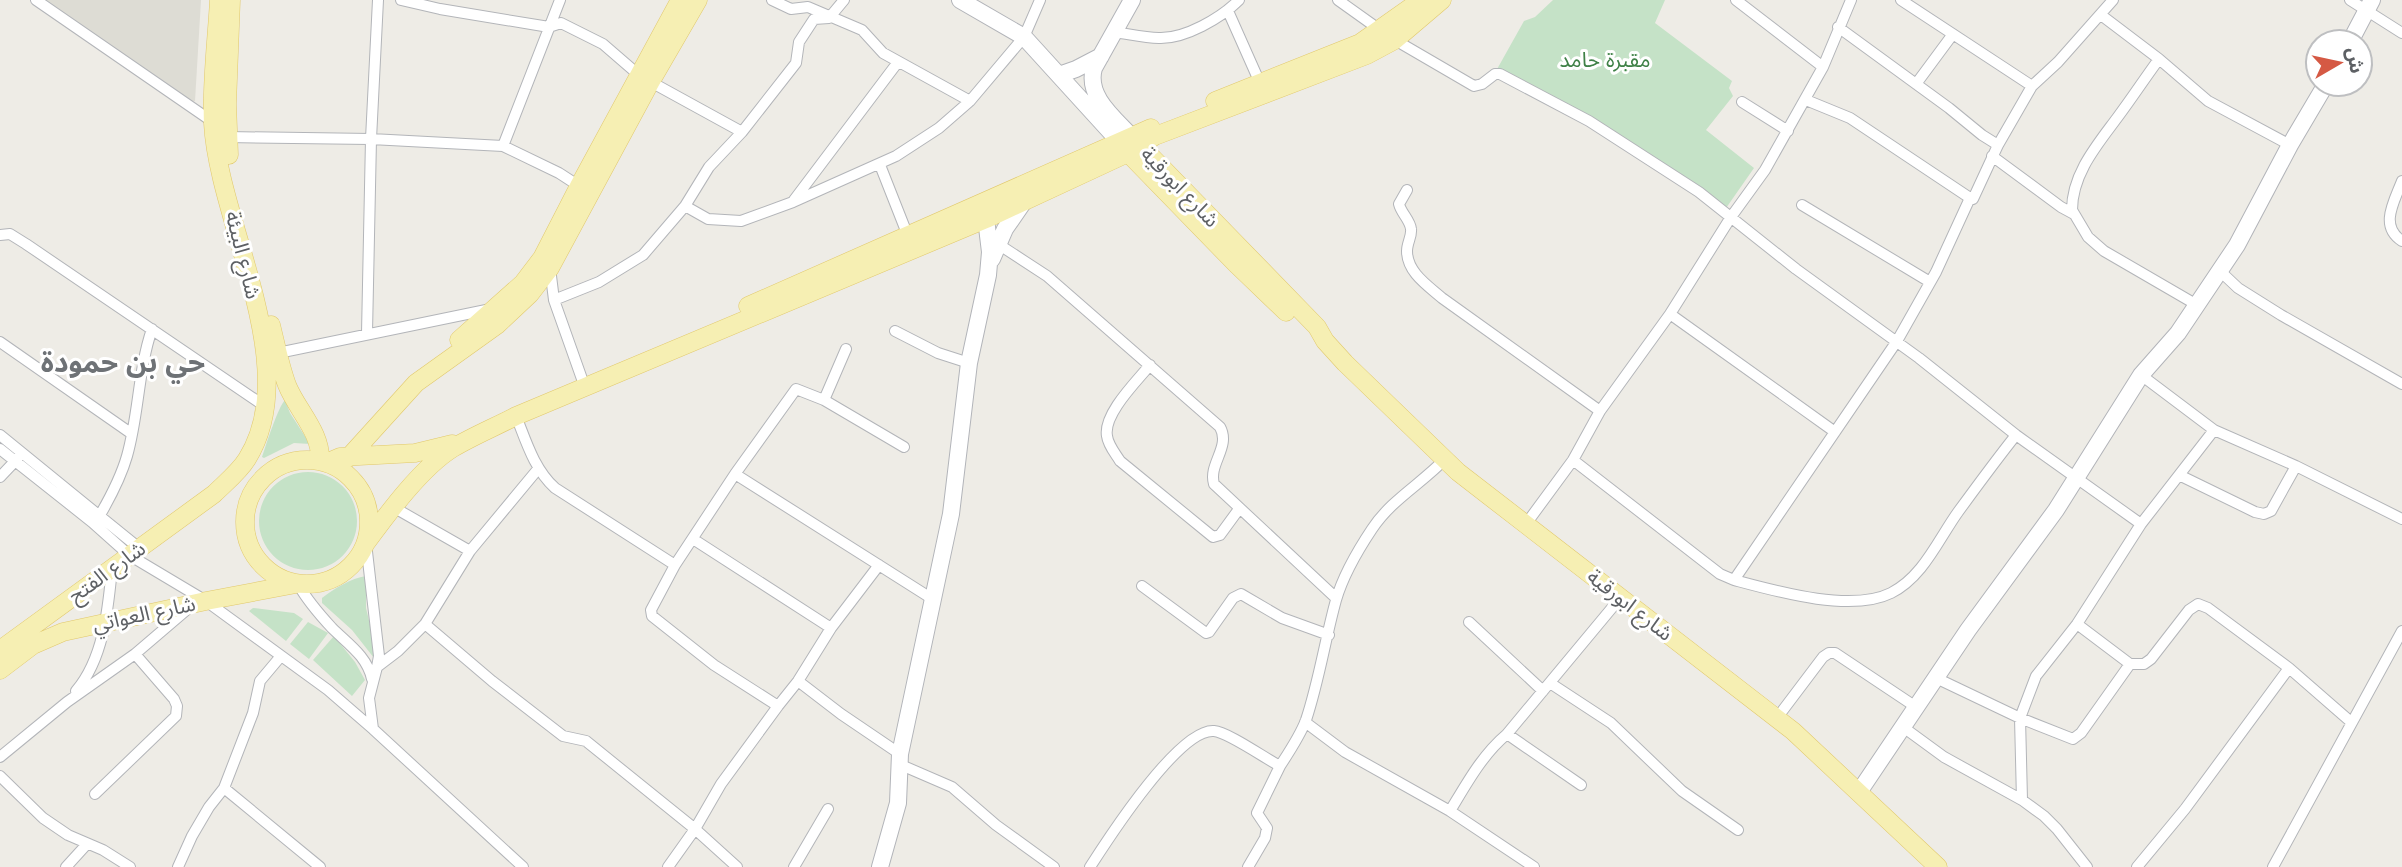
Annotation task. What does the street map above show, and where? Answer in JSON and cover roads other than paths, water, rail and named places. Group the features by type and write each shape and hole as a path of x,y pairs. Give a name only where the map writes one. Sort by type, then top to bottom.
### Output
{"main road":[{"name":"شارع البيئة","path":"214,494 242,467 249,456 261,431 267,408 268,389 264,346 218,156 213,122 219,0"},
{"name":"شارع البيئة","path":"231,0 227,137 229,154 278,353 295,403 327,463"},
{"path":"351,455 416,383 498,326 530,294 550,268 645,78 680,0"},
{"path":"327,463 523,283 542,258 579,186 645,78 698,0"},
{"path":"214,494 256,485 282,466 294,461 327,463 351,455 415,453 443,447 582,379 908,236 984,211 1023,203 1130,144 1367,55 1422,0"},
{"path":"249,456 256,485 245,519 247,537 254,554 265,568 280,579 298,584 323,582 346,571 393,507 445,454 516,416 984,211 1260,83 1360,43 1388,35 1442,0"},
{"name":"شارع ابورقية","path":"1130,144 1245,273 1310,334 1325,341 1445,459 1777,718 1938,867"},
{"path":"327,463 356,485 368,508 366,543"},
{"name":"شارع الفتح","path":"0,650 214,494"},
{"name":"شارع العواتي","path":"0,670 33,645 49,637 105,622 298,584"}],"street":[{"path":"36,0 213,122"},
{"path":"367,333 371,139 378,0"},
{"path":"401,0 549,27 561,23 603,44 645,78 742,132"},
{"path":"503,146 560,0"},
{"path":"772,0 791,9 808,7 862,30 883,53 970,101"},
{"path":"554,300 599,282 643,255 685,206 709,167 742,132 796,64 800,42 814,19 829,18 844,0"},
{"name":"شارع ابورقية","path":"960,0 1024,37 1079,100 1130,144"},
{"path":"685,206 708,219 734,222 793,202 880,164 939,128 970,101 1024,37 1041,0"},
{"name":"شارع ابورقية","path":"1130,144 1095,94 1091,76 1132,0"},
{"path":"1114,32 1161,39 1199,28 1228,11 1239,0"},
{"path":"1338,0 1388,35 1474,86 1497,73 1571,111 1659,165 1731,217 1796,269 1897,341 2016,435 2141,524"},
{"path":"1735,0 1823,67"},
{"path":"1526,524 1573,460 1600,411 1670,314 1731,217 1765,170 1823,67 1851,0"},
{"path":"1901,0 2032,86"},
{"path":"1734,580 1897,341 1930,282 1970,198 1973,199 1992,156 2032,86 2058,62 2113,0"},
{"path":"2350,0 2370,5 2402,33"},
{"path":"2358,28 2370,5"},
{"path":"1228,11 1260,83"},
{"path":"2101,15 2208,101 2290,145"},
{"path":"1838,27 1998,145"},
{"path":"1916,84 1953,34"},
{"path":"1059,75 1101,56"},
{"path":"2159,59 2097,141 2074,193 2072,210 2088,237 2104,251 2197,305"},
{"path":"793,202 898,62"},
{"path":"1859,792 2077,479 2141,375 2178,333 2220,271 2318,98"},
{"path":"1805,100 1850,118 1970,198"},
{"path":"1742,102 1788,131"},
{"path":"227,137 371,139 503,146 559,173 579,186"},
{"path":"1992,156 2074,214"},
{"path":"880,164 908,236"},
{"path":"2402,181 2389,223 2391,232 2402,242"},
{"path":"1407,190 1399,204 1411,231 1407,253 1411,267 1419,277 1442,298 1600,411"},
{"path":"880,867 898,803 900,760 951,514 970,363 990,264 998,244 1023,203"},
{"path":"1802,205 1930,282"},
{"path":"984,211 990,264"},
{"path":"0,235 10,234 26,244 267,408"},
{"path":"998,244 1047,276 1220,427 1224,439 1214,485 1336,598"},
{"path":"550,268 554,300 582,379"},
{"path":"2220,271 2238,288 2281,315 2402,384"},
{"path":"278,353 494,309"},
{"path":"1670,314 1835,432"},
{"path":"100,515 117,485 132,434 141,372 152,328"},
{"path":"895,331 938,353 970,363"},
{"path":"0,342 132,434"},
{"path":"824,400 846,349"},
{"path":"1150,365 1109,419 1107,436 1111,447 1120,461 1213,537 1220,536 1239,509"},
{"path":"2141,375 2214,430 2297,466 2402,519"},
{"path":"778,706 714,665 652,616 651,610 675,565 794,390 824,400 904,447"},
{"path":"516,416 538,469 555,488 675,565"},
{"path":"2022,800 2020,718 2036,676 2077,624 2141,524 2214,430"},
{"path":"0,435 19,457 92,522 134,551 199,603 328,690 523,867"},
{"path":"1573,460 1720,574 1777,591 1844,601 1889,594 1911,581 2016,435"},
{"path":"0,449 19,457 100,515 134,551"},
{"path":"0,477 19,457"},
{"path":"1248,867 1265,838 1267,828 1258,813 1305,722 1329,635 1336,598 1359,551 1383,514 1445,459"},
{"path":"2179,475 2264,514 2271,511 2297,466"},
{"path":"377,667 425,624 470,551 538,469"},
{"path":"735,474 934,600"},
{"path":"393,507 470,551"},
{"path":"692,539 831,628"},
{"path":"366,543 379,656 372,680 369,708 373,729"},
{"path":"668,867 695,829 721,784 798,681 831,628 879,565"},
{"path":"67,702 83,683 93,664 105,622 112,568"},
{"path":"298,584 313,607 357,651 370,671 372,680"},
{"path":"1142,586 1206,633 1233,598 1241,594 1282,618 1329,635"},
{"path":"1450,811 1494,745 1507,734 1621,597"},
{"path":"0,757 67,702 135,654 199,603"},
{"path":"2077,624 2130,664 2144,664 2151,659 2189,610 2198,604 2208,608 2289,668 2351,722"},
{"path":"1469,622 1546,687 1611,723 1672,783 1738,830"},
{"path":"425,624 519,703 563,736 586,741 695,829 737,867"},
{"path":"2273,867 2351,722 2399,645 2402,631"},
{"path":"1777,718 1823,657 1829,653 1835,653 1916,707"},
{"path":"95,794 176,716 177,706 174,699 135,654"},
{"path":"178,867 192,836 223,788 253,713 260,681 281,656"},
{"path":"1936,678 2020,718 2073,739 2081,733 2130,664"},
{"path":"2137,867 2185,808 2289,668"},
{"path":"798,681 900,760 952,787 996,825 1054,867"},
{"path":"1305,722 1345,752 1450,811 1534,867"},
{"path":"1903,727 1944,757 2022,800 2057,829 2087,867"},
{"path":"1090,867 1116,826 1157,773 1188,744 1206,732 1224,734 1280,766"},
{"path":"1507,734 1581,785"},
{"path":"0,776 43,818 130,867"},
{"path":"223,788 320,867"},
{"path":"793,867 828,809"},
{"path":"66,867 87,844"}],"district":[{"name":"حي بن حمودة","path":"123,362"}],"park label":[{"name":"مقبرة حامد","path":"1605,60"}]}
